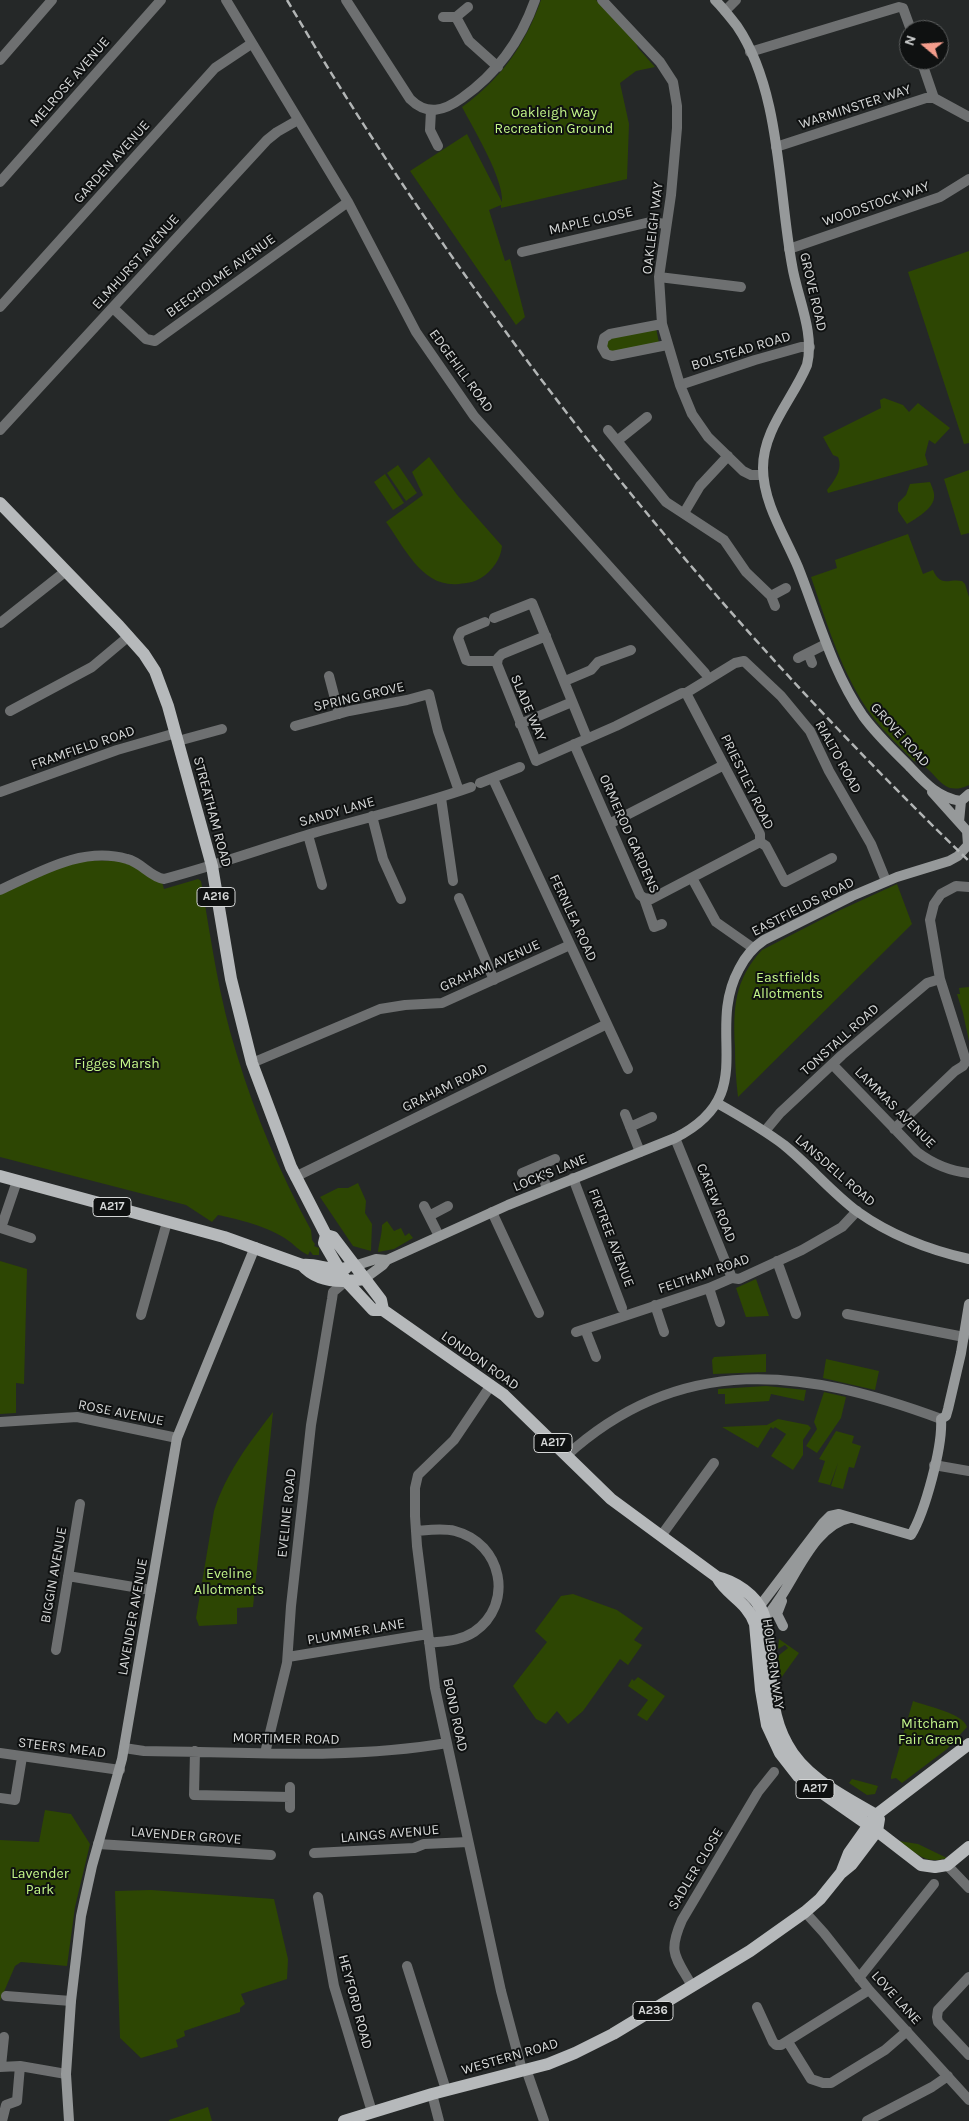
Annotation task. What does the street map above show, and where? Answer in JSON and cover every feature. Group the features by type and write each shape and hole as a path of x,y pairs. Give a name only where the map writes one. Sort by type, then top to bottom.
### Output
{"main road":[{"name":"STREATHAM ROAD","path":"0,504 129,636 155,671 177,737 252,1063 295,1177 326,1235 324,1243 342,1276"},
{"name":"A217","path":"0,1176 255,1247 302,1264 312,1264 342,1276"},
{"name":"STREATHAM ROAD","path":"326,1235 333,1237 364,1278"},
{"path":"342,1276 354,1266"},
{"path":"342,1276 364,1278"},
{"name":"LONDON ROAD","path":"342,1276 370,1308 373,1310 383,1310 511,1400 611,1499 717,1577"},
{"name":"LONDON ROAD","path":"364,1278 381,1300 383,1310"},
{"name":"HOLBORN WAY","path":"717,1577 730,1580 749,1594 759,1614 756,1634 764,1714 771,1737 780,1753 798,1776 873,1823 921,1865 935,1867 947,1865"},
{"name":"A236","path":"954,1754 969,1737"},
{"name":"A236","path":"873,1823 954,1754 969,1744"},
{"name":"WESTERN ROAD","path":"344,2121 446,2090 553,2062 591,2046 757,1946 805,1912 820,1899 841,1873 849,1853 873,1823"},
{"path":"947,1865 969,1848"}],"street":[{"path":"0,60 52,0"},
{"name":"MELROSE AVENUE","path":"0,182 161,0"},
{"name":"EDGEHILL ROAD","path":"226,0 348,202 416,332 474,416 701,676 718,670"},
{"path":"346,0 410,99 419,106 431,110 440,110 454,104 480,85 498,67 521,32 535,0"},
{"name":"OAKLEIGH WAY","path":"603,0 660,62 673,82 677,106 677,128 672,187 659,277 662,324 680,385 696,421 708,437 746,473 763,475"},
{"name":"GROVE ROAD","path":"715,0 737,27 750,52 764,90 776,147 789,249 810,347 805,370 771,432 764,456 763,475 773,511 799,571 826,644 846,687 864,718 931,789 952,800 965,798"},
{"path":"725,11 736,0"},
{"path":"750,52 902,4 908,20"},
{"path":"443,17 456,18 468,7"},
{"path":"456,18 469,41 498,67"},
{"name":"GARDEN AVENUE","path":"0,307 215,68 251,44"},
{"path":"924,70 934,98"},
{"name":"WARMINSTER WAY","path":"776,147 926,98 934,98 969,117"},
{"path":"431,110 430,130 438,146"},
{"name":"ELMHURST AVENUE","path":"0,430 267,140 298,120"},
{"name":"WOODSTOCK WAY","path":"789,249 940,197 969,179"},
{"name":"BEECHOLME AVENUE","path":"113,308 146,339 155,341 348,202"},
{"name":"MAPLE CLOSE","path":"522,252 650,222 666,224"},
{"path":"659,277 741,287"},
{"path":"662,324 610,334 604,338 602,347 606,354 612,356 667,345"},
{"name":"BOLSTEAD ROAD","path":"680,385 747,362 801,347 810,347"},
{"path":"617,441 647,417"},
{"path":"608,430 662,497 724,540 746,572 773,601 786,588"},
{"path":"684,512 700,486 728,456"},
{"path":"0,623 66,571"},
{"path":"497,661 468,662 458,638 461,632 532,603 587,738"},
{"path":"10,711 92,667 129,636"},
{"name":"SLADE WAY","path":"546,636 502,654 497,661 497,668 536,760 574,744"},
{"path":"806,658 826,644"},
{"path":"565,681 591,670 598,662 631,650"},
{"name":"RIALTO ROAD","path":"718,670 744,661 780,696 810,732 871,844 886,881"},
{"path":"574,744 616,726 682,693 686,693 718,670"},
{"path":"329,676 339,714"},
{"name":"PRIESTLEY ROAD","path":"686,693 760,834 760,842 766,846 784,882 832,858"},
{"name":"SPRING GROVE","path":"295,726 429,694 438,731 459,791"},
{"path":"520,724 572,702"},
{"name":"FRAMFIELD ROAD","path":"0,792 117,750 177,737 222,730"},
{"name":"ORMEROD GARDENS","path":"574,744 640,895 644,898 654,927 662,924"},
{"path":"609,824 724,765"},
{"name":"SANDY LANE","path":"0,890 68,860 82,856 116,856 129,859 160,878 207,867 372,816 441,798 520,767"},
{"name":"FERNLEA ROAD","path":"493,779 628,1069"},
{"name":"GROVE ROAD","path":"931,789 933,795 968,831"},
{"path":"441,798 448,840 447,850 454,881"},
{"path":"959,822 965,798"},
{"path":"372,816 383,859 401,898"},
{"path":"966,848 968,831"},
{"path":"308,835 322,885"},
{"path":"644,898 651,899 760,842"},
{"name":"EASTFIELDS ROAD","path":"717,1103 723,1091 727,1071 726,1015 728,997 736,974 753,948 764,940 831,906 886,881 949,861 966,848"},
{"path":"692,878 716,922 753,948"},
{"path":"894,1129 956,1071 964,1066 966,1061 966,1055 940,979 930,924 932,909 941,894 952,887 969,887"},
{"path":"458,898 494,980"},
{"name":"GRAHAM AVENUE","path":"252,1063 380,1009 401,1005 442,1003 570,945"},
{"name":"TONSTALL ROAD","path":"764,1131 780,1113 832,1065 927,983 940,979"},
{"name":"GRAHAM ROAD","path":"295,1177 607,1024"},
{"name":"LAMMAS AVENUE","path":"832,1065 917,1152 947,1169 969,1173"},
{"name":"LANSDELL ROAD","path":"717,1103 764,1131 802,1160 857,1211 915,1244 943,1254 969,1259"},
{"name":"LOCK'S LANE","path":"364,1278 387,1260 492,1212 675,1138 698,1124 717,1103"},
{"path":"624,1114 640,1152"},
{"path":"630,1127 652,1117"},
{"name":"CAREW ROAD","path":"675,1138 732,1278"},
{"path":"522,1173 555,1159"},
{"path":"539,1167 548,1188"},
{"name":"FIRTREE AVENUE","path":"573,1178 622,1308"},
{"path":"17,1181 1,1228 31,1238"},
{"path":"424,1206 439,1236"},
{"path":"429,1216 448,1206"},
{"name":"FELTHAM ROAD","path":"596,1357 581,1331 732,1278 739,1280 842,1227 857,1211"},
{"path":"492,1212 539,1313"},
{"path":"142,1315 167,1222"},
{"name":"LAVENDER AVENUE","path":"69,2121 66,2074 71,2001 81,1916 98,1844 120,1770 178,1438 255,1247"},
{"name":"LOCK'S LANE","path":"354,1266 376,1258 387,1260"},
{"path":"777,1261 796,1314"},
{"name":"EVELINE ROAD","path":"265,1752 288,1658 291,1606 311,1425 333,1292 342,1276"},
{"path":"708,1288 720,1322"},
{"path":"759,1614 823,1523 830,1516 839,1514 911,1535 919,1520 934,1465 941,1420 946,1416 965,1351 964,1337 969,1304"},
{"path":"655,1305 664,1332"},
{"path":"852,1312 964,1337"},
{"path":"566,1456 600,1427 641,1404 689,1387 723,1381 776,1379 820,1384 873,1397 941,1420"},
{"name":"BOND ROAD","path":"491,1385 454,1440 417,1478 415,1501 416,1531 435,1688 468,1842 501,1991 524,2070 544,2121"},
{"name":"ROSE AVENUE","path":"0,1422 77,1417 178,1438"},
{"path":"661,1536 714,1463"},
{"path":"934,1465 969,1471"},
{"name":"BIGGIN AVENUE","path":"56,1650 80,1504"},
{"path":"759,1614 791,1583 808,1554 826,1529 841,1519 850,1518"},
{"name":"PLUMMER LANE","path":"288,1658 429,1639 460,1639 481,1627 490,1616 496,1602 498,1579 491,1557 474,1539 450,1530 416,1531"},
{"path":"783,1626 777,1614 778,1608 801,1572 808,1554"},
{"path":"68,1576 151,1590"},
{"name":"MORTIMER ROAD","path":"124,1748 144,1751 326,1754 410,1750 447,1743"},
{"path":"195,1752 194,1795 290,1792 290,1808"},
{"name":"STEERS MEAD","path":"0,1753 120,1770"},
{"path":"0,1798 15,1800 22,1757"},
{"name":"SADLER CLOSE","path":"692,1986 675,1959 674,1947 677,1932 682,1920 758,1792 774,1772"},
{"name":"LAINGS AVENUE","path":"314,1853 414,1848 424,1844 468,1842"},
{"name":"LAVENDER GROVE","path":"98,1844 271,1855"},
{"path":"947,1865 969,1888"},
{"path":"859,1978 934,1884"},
{"name":"HEYFORD ROAD","path":"318,1897 334,1986 372,2112"},
{"name":"LOVE LANE","path":"805,1912 869,1990 969,2100"},
{"path":"408,1966 446,2090"},
{"path":"969,1977 938,2010 937,2018 938,2022 969,2055"},
{"path":"757,2008 773,2042 776,2045 782,2045 869,1990"},
{"path":"6,1996 71,2001"},
{"path":"788,2042 811,2079 823,2083 831,2083 885,2050 907,2031"},
{"path":"4,2037 1,2066 20,2066 66,2074"},
{"path":"2,2121 6,2105 17,2101 20,2066"},
{"path":"866,2121 932,2088 948,2076"},
{"path":"432,2094 439,2121"}],"green space":[{"name":"Oakleigh Way Recreation Ground","path":"541,0 596,0 636,43 638,48 655,67 636,71 620,83 629,124 627,179 501,208 501,205 489,210 505,261 510,259 525,317 516,325 410,171 467,134 502,202 498,180 493,167 462,107 489,85 510,60 527,32"},
{"path":"969,251 969,443 964,444 908,272"},
{"path":"656,328 659,343 613,353 607,349 607,339"},
{"path":"884,398 903,405 909,412 918,403 950,428 935,444 929,440 925,455 928,465 828,493 827,490 840,466 838,457 833,455 823,437 881,408 880,400"},
{"path":"429,457 458,496 502,546 500,556 492,568 485,575 468,583 446,584 435,580 425,573 408,554 386,522 423,495 412,472"},
{"path":"398,465 417,493 406,501 387,473"},
{"path":"969,470 969,533 961,535 944,479"},
{"path":"385,474 404,503 393,510 374,482"},
{"path":"930,482 934,494 933,502 923,513 907,524 898,511 898,503 906,495 910,484"},
{"path":"908,534 923,574 933,570 942,581 962,581 965,584 969,597 969,785 959,788 951,788 945,785 922,765 914,761 872,716 852,684 844,666 829,631 811,577 837,568 835,560"},
{"name":"Figges Marsh","path":"82,860 125,861 162,882 164,889 198,879 201,881 220,991 237,1055 260,1122 289,1188 311,1230 314,1246 319,1248 319,1255 313,1255 310,1251 308,1255 279,1235 253,1224 218,1215 212,1222 186,1205 0,1157 0,893 69,863"},
{"name":"Eastfields Allotments","path":"897,884 912,924 738,1097 735,1060 735,1008 741,984 753,961 762,950 836,912"},
{"path":"969,987 969,1041 957,994 960,994 959,988"},
{"path":"358,1183 366,1201 365,1213 372,1224 371,1251 353,1246 320,1197 338,1188 348,1188"},
{"path":"387,1221 394,1231 401,1228 405,1236 409,1233 413,1238 394,1249 378,1252 382,1225"},
{"path":"0,1261 27,1269 24,1384 16,1383 16,1413 0,1414"},
{"path":"756,1279 769,1316 746,1317 736,1288"},
{"path":"766,1354 766,1372 713,1374 712,1360 714,1357"},
{"path":"826,1359 879,1371 875,1390 823,1378"},
{"path":"766,1386 806,1390 804,1401 771,1394 769,1401 725,1404 725,1394 718,1394 718,1389"},
{"path":"824,1392 846,1397 841,1418 817,1453 806,1446 817,1429 814,1422"},
{"name":"Eveline Allotments","path":"273,1412 253,1607 237,1608 237,1624 199,1626 196,1618 214,1511 232,1471"},
{"path":"778,1419 808,1425 811,1428 803,1440 803,1455 793,1470 771,1456 786,1434 775,1427 773,1429 771,1427 758,1448 722,1427 767,1425"},
{"path":"836,1431 854,1436 852,1443 861,1446 854,1468 849,1467 843,1489 831,1486 838,1463 830,1485 818,1482 825,1461 819,1459"},
{"path":"573,1594 617,1610 643,1628 634,1640 642,1645 628,1665 620,1659 583,1711 568,1724 557,1711 546,1724 536,1719 513,1686 547,1642 535,1631 561,1596"},
{"path":"779,1639 799,1653 781,1678 778,1656 788,1648 785,1645 778,1649"},
{"path":"638,1677 665,1696 647,1721 637,1715 648,1700 628,1686 632,1679 634,1681"},
{"name":"Mitcham Fair Green","path":"913,1701 952,1714 964,1722 967,1727 947,1749 902,1783 896,1778 891,1779 891,1776"},
{"path":"852,1779 878,1786 875,1794 867,1795 849,1783"},
{"name":"Lavender Park","path":"45,1810 71,1814 90,1844 75,1907 67,1966 21,1962 15,1966 0,2001 0,1840 39,1842"},
{"path":"899,1841 918,1844 947,1858 933,1860 921,1857"},
{"path":"151,1890 274,1899 288,1959 287,1979 241,1994 245,2004 240,2008 240,2012 184,2031 185,2036 176,2040 178,2047 141,2058 120,2038 115,1891"},
{"path":"208,2107 212,2121 169,2121 169,2120"}],"railway":[{"path":"287,0 359,118 435,232 515,344 599,454 686,560 777,663 871,764 969,861"}]}
